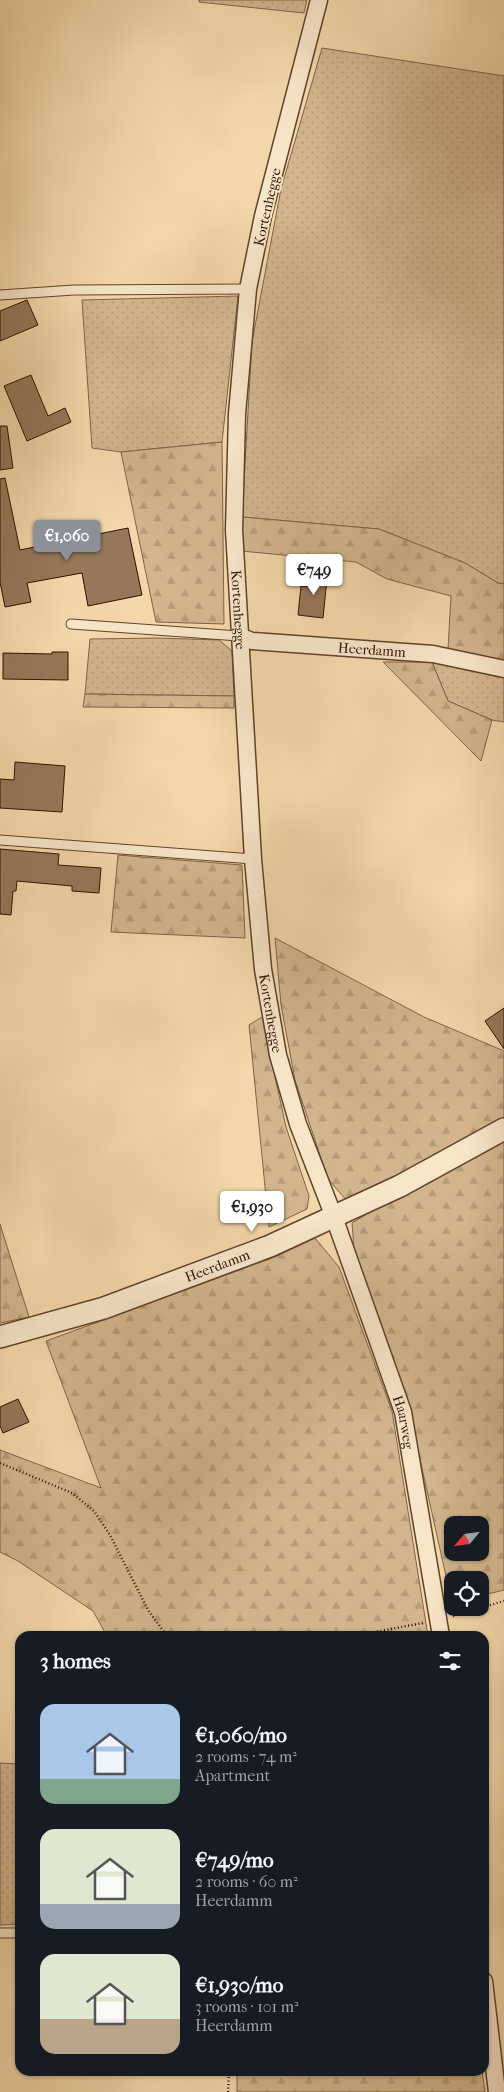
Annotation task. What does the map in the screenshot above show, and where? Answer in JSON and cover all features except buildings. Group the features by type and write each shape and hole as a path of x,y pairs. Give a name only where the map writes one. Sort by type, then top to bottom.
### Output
{"street":[{"name":"Kortenhegge","path":"319,0 263,216 248,289 238,414 234,530 253,858 263,969 278,1055 298,1124 334,1217"},
{"name":"Heerdamm","path":"240,636 252,641 433,654 504,669"},
{"name":"Heerdamm","path":"0,1337 104,1308 270,1246 400,1186 504,1129"},
{"name":"Haarweg","path":"334,1217 403,1412 440,1628"},
{"path":"489,2010 499,2067 498,2092"}],"lane":[{"path":"0,295 74,290 248,289"},
{"path":"71,624 240,636"},
{"path":"0,840 253,858"},
{"path":"0,1933 15,1933"}],"path":[{"path":"0,1463 72,1493 94,1511 110,1535 148,1610 163,1631"},
{"path":"407,1631 440,1628 504,1601"},
{"path":"228,2092 229,2076"}],"green space":[{"path":"199,0 307,0 304,13 199,2"},
{"path":"322,48 504,76 504,584 498,583 465,563 379,529 242,517 252,342 281,189"},
{"path":"238,296 222,442 121,452 92,448 82,300"},
{"path":"222,442 224,624 156,622 121,452"},
{"path":"242,517 379,529 465,563 498,583 504,584 504,661 448,649 451,596 387,579 356,562 241,551"},
{"path":"157,638 219,640 232,651 234,696 85,694 90,639"},
{"path":"383,662 432,662 448,701 492,720 481,761"},
{"path":"432,662 504,678 504,722 492,720 448,701"},
{"path":"85,694 234,696 234,708 83,707"},
{"path":"118,855 242,865 245,938 111,932"},
{"path":"275,938 424,1017 504,1051 504,1118 393,1179 347,1201 328,1179 295,1080 281,1005"},
{"path":"262,1017 286,1127 309,1196 307,1209 269,1227 249,1025"},
{"path":"504,1138 504,1590 489,1594 489,1571 445,1571 409,1410 354,1248 352,1223 400,1194"},
{"path":"0,1224 29,1317 0,1323"},
{"path":"315,1238 339,1267 392,1411 427,1631 104,1631 93,1611 18,1561 0,1552 0,1450 101,1488 46,1341 275,1257"},
{"path":"0,1763 15,1764 15,1924 0,1925"},
{"path":"237,2076 483,2076 485,2092 237,2092"}]}
